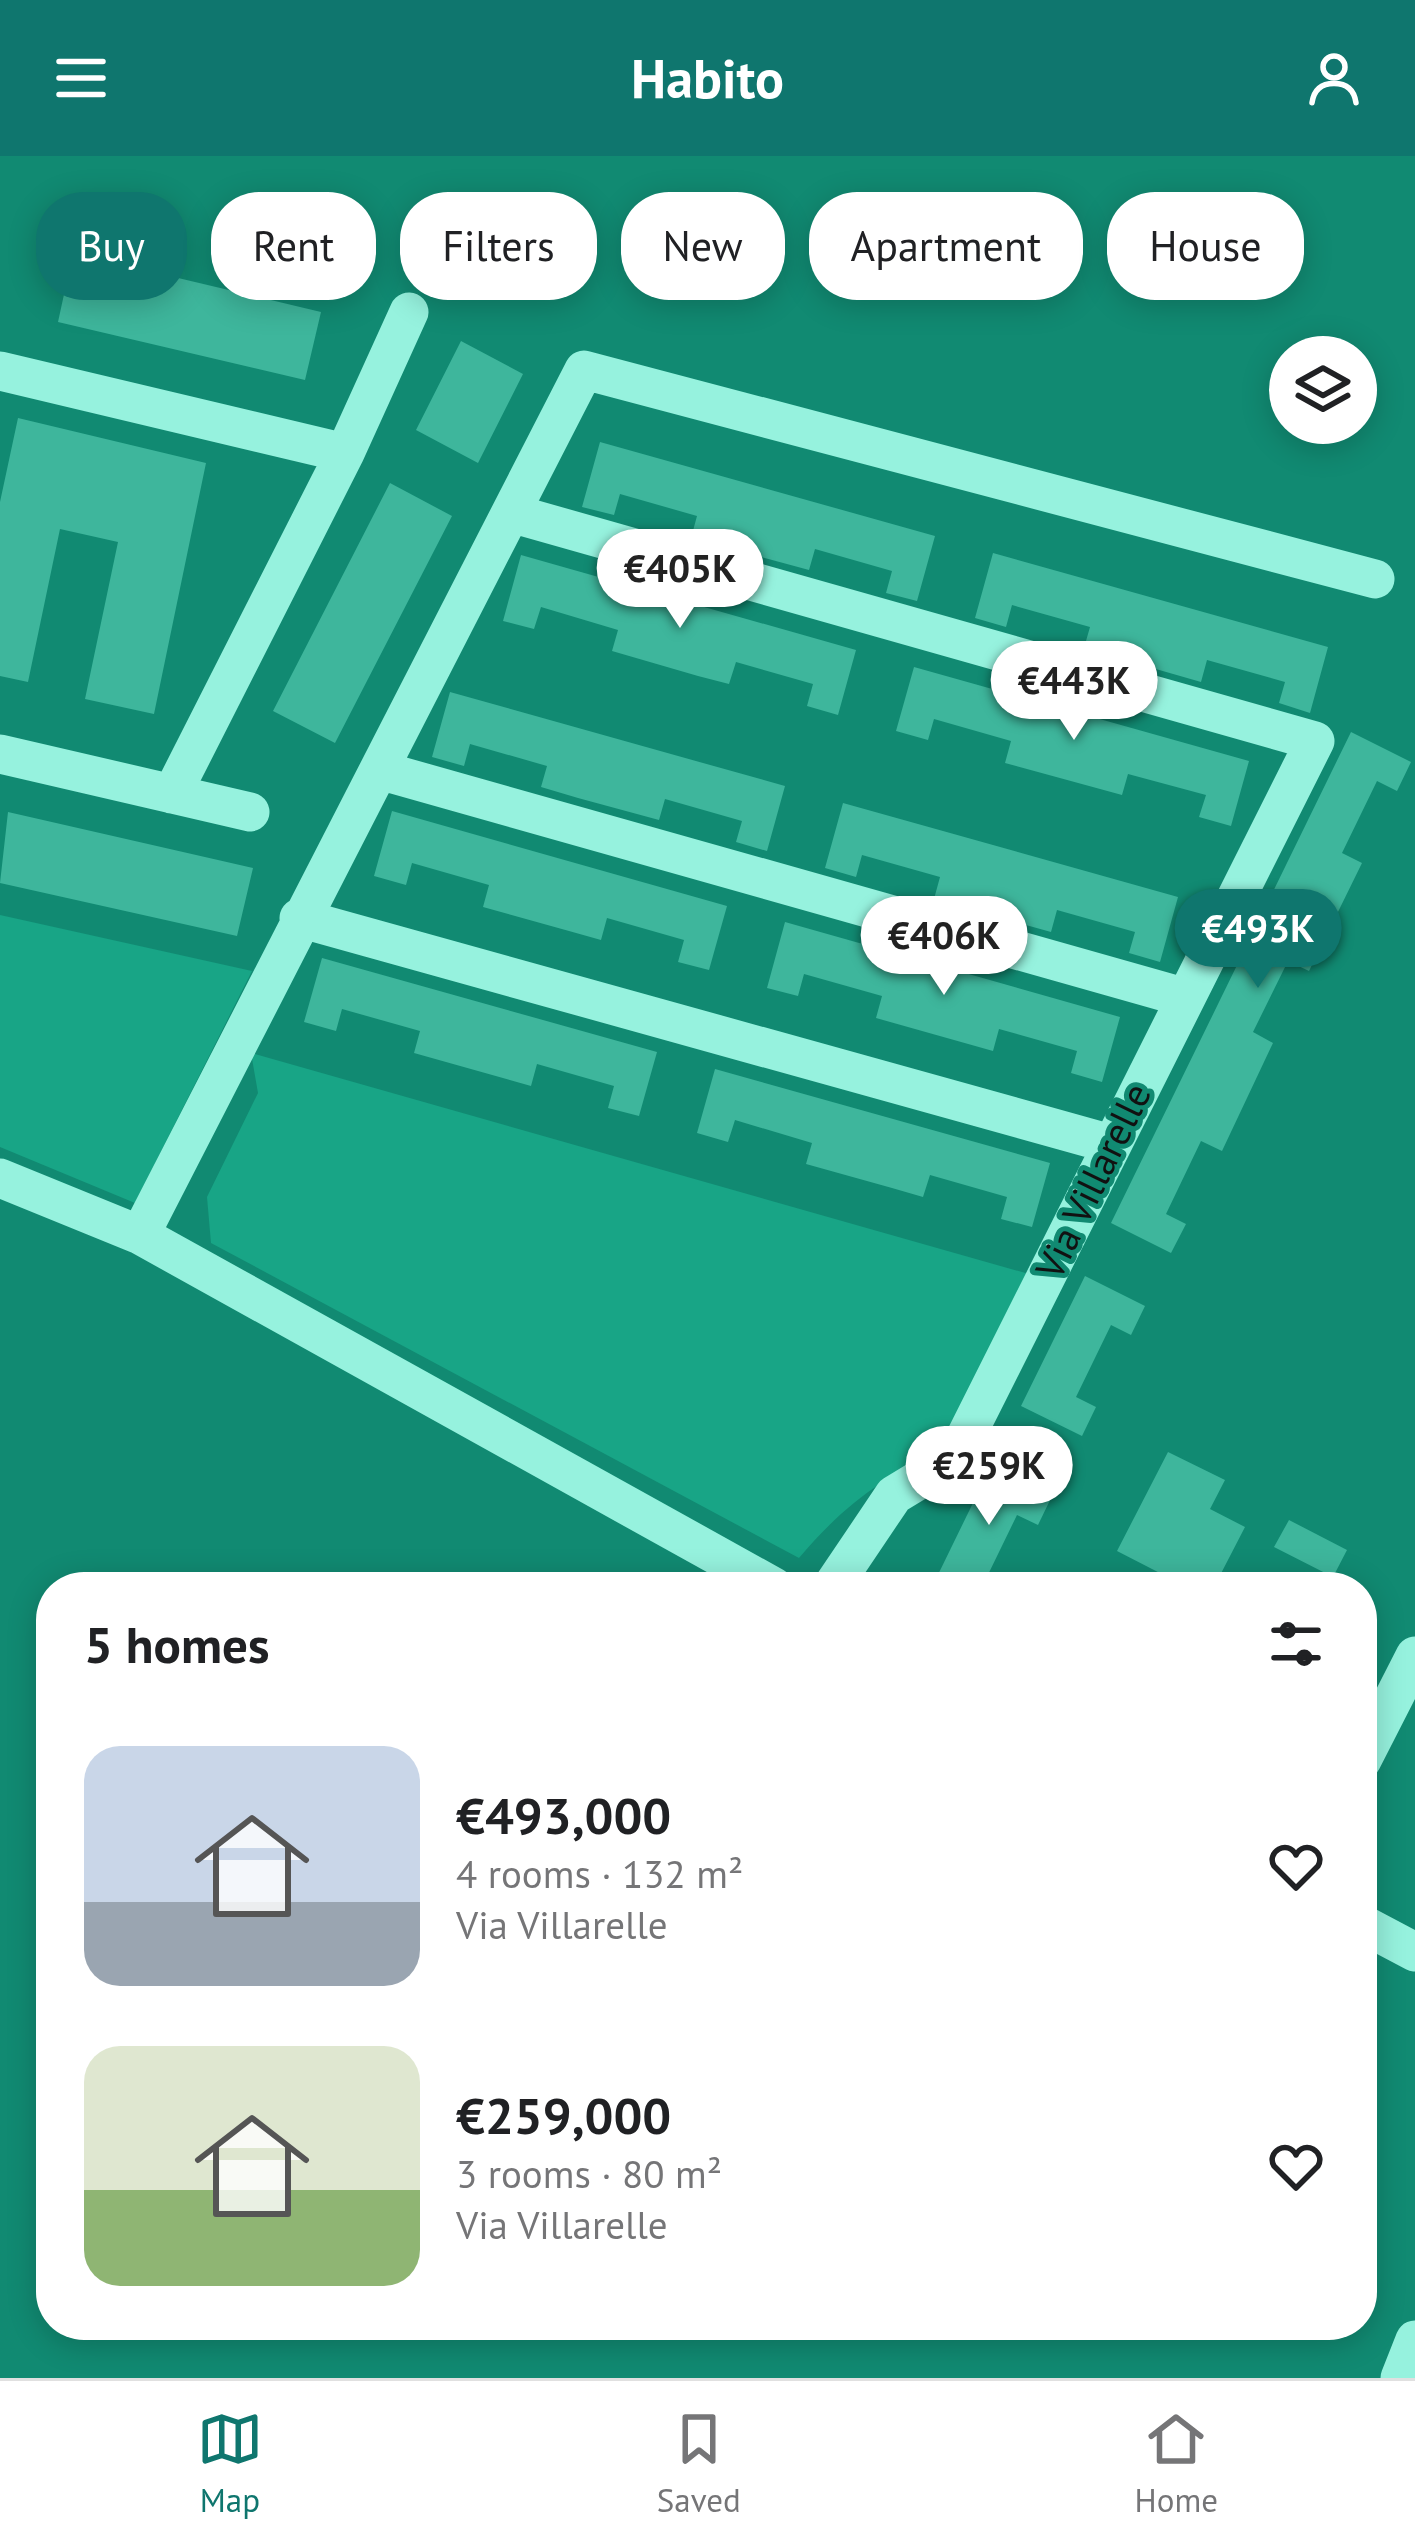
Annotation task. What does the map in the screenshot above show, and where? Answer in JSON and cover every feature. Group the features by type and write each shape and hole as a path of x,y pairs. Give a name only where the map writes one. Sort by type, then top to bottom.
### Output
{"street":[{"path":"172,794 345,453 409,312"},
{"path":"140,1235 584,370 1375,579"},
{"path":"0,371 345,453"},
{"name":"Via Villarelle","path":"511,513 1315,741 956,1458 894,1495 842,1572"},
{"path":"0,754 250,812"},
{"path":"379,770 1183,997"},
{"path":"299,918 1111,1144"},
{"path":"0,1178 140,1235 747,1572"},
{"path":"1377,1731 1415,1656"},
{"path":"1377,1932 1415,1952"},
{"path":"1400,2378 1415,2339"}],"green space":[{"path":"0,915 252,971 135,1203 0,1147"},
{"path":"251,1053 1029,1274 944,1450 865,1495 799,1558 211,1243 207,1197 258,1093"}],"building":[{"path":"187,280 211,286 211,300 271,300 321,312 305,380 58,322 63,300 187,300"},
{"path":"461,341 523,374 478,463 416,430"},
{"path":"18,418 206,463 154,714 85,699 118,542 60,529 28,682 0,676 0,502"},
{"path":"600,442 935,536 917,601 886,593 892,571 815,549 809,570 691,538 697,516 620,494 614,515 582,507"},
{"path":"390,483 452,516 335,743 273,711"},
{"path":"993,553 1328,647 1310,713 1279,703 1285,682 1207,660 1201,682 1084,648 1090,627 1012,605 1006,627 975,618"},
{"path":"521,555 856,650 838,715 807,706 813,684 736,662 729,684 698,676 612,651 618,630 541,607 534,629 503,621"},
{"path":"914,667 1249,761 1231,826 1199,817 1206,795 1128,774 1122,795 1005,763 1011,741 934,719 928,740 896,731"},
{"path":"450,692 785,786 767,851 736,842 742,821 665,799 659,820 578,798 541,787 547,766 470,744 464,766 432,757"},
{"path":"1351,732 1411,762 1397,791 1377,781 1342,853 1362,863 1309,971 1288,961 1253,1032 1273,1043 1222,1151 1201,1141 1166,1214 1186,1224 1171,1253 1111,1223"},
{"path":"843,803 1178,897 1160,962 1129,953 1135,932 1057,910 1051,932 934,899 940,877 862,855 856,877 825,868"},
{"path":"392,811 727,906 709,970 678,962 684,940 607,918 601,940 483,907 489,885 412,863 406,885 374,876"},
{"path":"8,812 253,868 237,936 0,883"},
{"path":"785,922 1120,1017 1102,1082 1071,1073 1077,1051 999,1029 993,1051 876,1018 882,996 804,974 798,996 767,988"},
{"path":"322,958 657,1052 639,1116 608,1108 614,1086 537,1064 531,1086 414,1053 420,1031 342,1009 336,1031 304,1022"},
{"path":"715,1069 1050,1163 1032,1227 1001,1219 1007,1197 930,1175 923,1197 806,1164 812,1143 735,1120 728,1142 697,1133"},
{"path":"1085,1276 1145,1306 1131,1335 1111,1325 1076,1397 1096,1407 1082,1436 1021,1406"},
{"path":"1168,1452 1225,1480 1210,1509 1245,1527 1222,1572 1158,1572 1117,1551"},
{"path":"991,1466 1052,1496 1038,1525 1017,1515 989,1572 939,1572"},
{"path":"1289,1520 1347,1550 1336,1572 1323,1572 1274,1547"}]}
